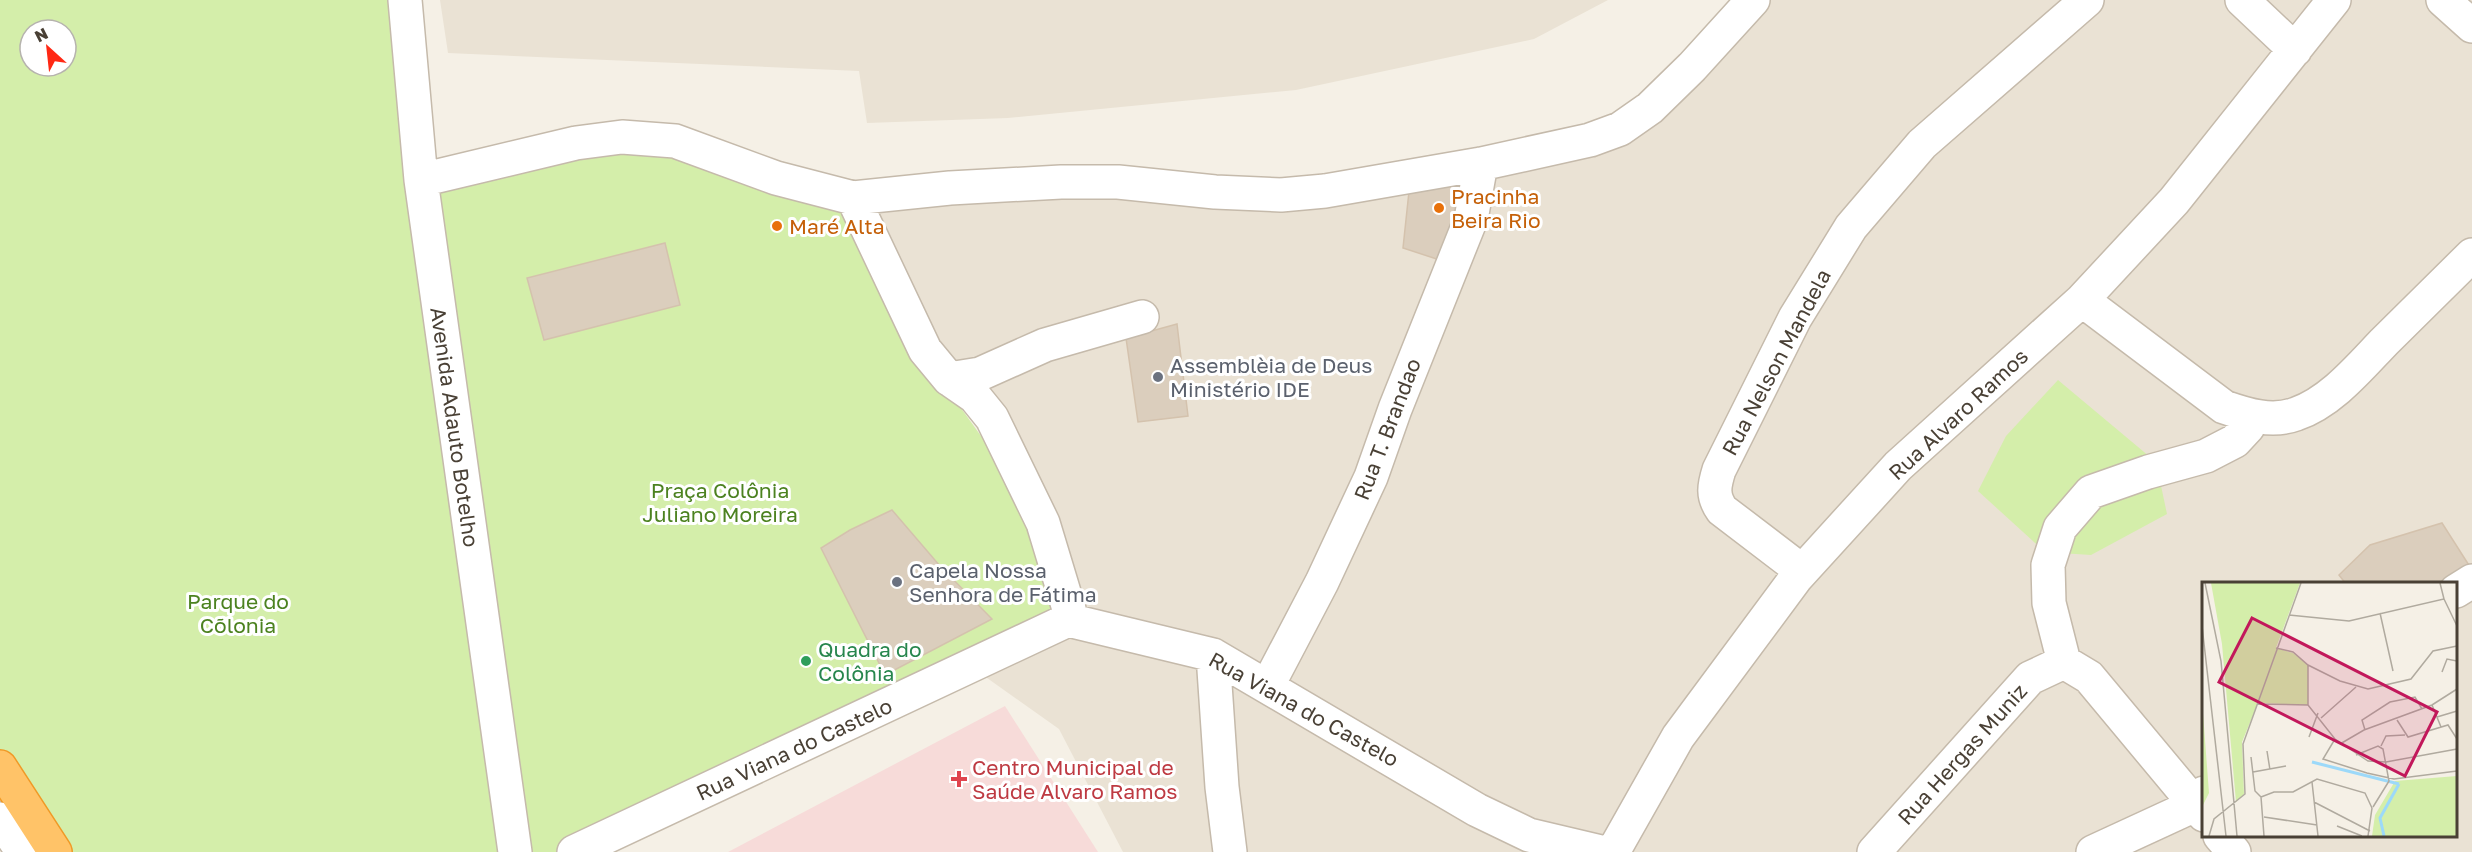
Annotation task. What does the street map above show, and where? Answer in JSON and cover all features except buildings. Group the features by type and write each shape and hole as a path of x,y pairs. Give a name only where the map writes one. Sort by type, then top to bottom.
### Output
{"highway":[{"path":"0,767 55,852"}],"street":[{"name":"Avenida Adauto Botelho","path":"405,0 421,180 515,852"},
{"path":"421,180 576,143 622,137 675,141 776,178 853,198 950,188 1072,182 1118,182 1215,192 1281,195 1325,191 1481,164 1590,140 1620,129 1658,100 1692,67 1753,0"},
{"name":"Rua Nelson Mandela","path":"1802,571 1722,510 1714,500 1714,487 1719,470 1785,338 1851,227 1922,144 2087,0"},
{"path":"2242,0 2295,50"},
{"name":"Rua Alvaro Ramos","path":"1613,852 1678,737 1802,571 1898,466 2082,300 2174,201 2334,0"},
{"path":"2443,0 2472,26"},
{"name":"Rua T. Brandao","path":"1268,685 1322,582 1371,477 1395,409 1471,219 1481,164"},
{"path":"853,198 926,350 950,379 975,397 992,418 1043,523 1069,609 1068,620"},
{"path":"2082,300 2224,407 2251,416 2295,415 2321,401 2355,372 2472,255"},
{"path":"950,379 980,374 1046,345 1142,317"},
{"path":"2093,852 2201,804 2089,677 2064,662 2049,603 2048,565 2060,528 2091,492 2148,472 2206,456 2235,441 2248,428 2251,416"},
{"path":"2457,590 2472,581"},
{"name":"Rua Viana do Castelo","path":"574,852 1068,620 1213,655 1268,685 1477,810 1527,844 1601,852"},
{"path":"1213,655 1222,787 1230,852"},
{"name":"Rua Hergas Muniz","path":"1874,852 2030,678 2064,662"},
{"path":"0,819 22,852"},
{"path":"2221,837 2234,852"}],"shaded area":[{"path":"440,0 1608,0 1534,39 1296,90 1008,118 867,123 859,71 448,53"},
{"path":"1761,0 2472,0 2472,852 1123,852 1059,729 973,668 1015,479 851,201 957,195 1327,197 1589,148"},
{"name":"Centro Municipal de Saúde Alvaro Ramos","path":"1005,706 1098,852 728,852"}],"green space":[{"name":"Parque do Cõlonia","path":"0,0 397,0 508,852 67,852 0,753"},
{"name":"Praça Colônia Juliano Moreira","path":"674,148 850,200 958,404 1009,475 1068,620 562,852 519,852 426,183 569,151"},
{"path":"2058,380 2156,462 2167,514 2091,555 2045,552 1978,491 2006,436"}],"place":[{"name":"Pracinha Beira Rio","path":"1439,208"},
{"name":"Maré Alta","path":"777,226"},
{"name":"Assemblèia de Deus Ministério IDE","path":"1158,377"},
{"name":"Capela Nossa Senhora de Fátima","path":"897,582"},
{"name":"Quadra do Colônia","path":"806,661"},
{"name":"Centro Municipal de Saúde Alvaro Ramos","path":"959,779"}]}
